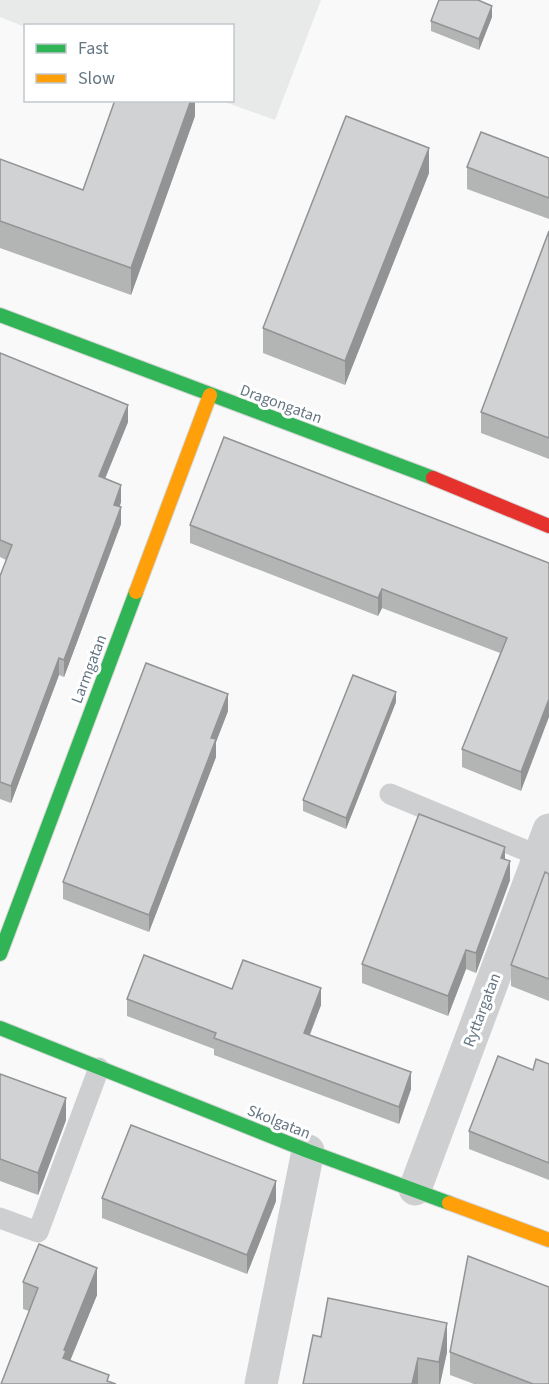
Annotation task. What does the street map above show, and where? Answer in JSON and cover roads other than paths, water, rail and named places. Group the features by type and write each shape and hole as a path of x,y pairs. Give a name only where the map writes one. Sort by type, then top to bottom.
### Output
{"street":[{"name":"Dragongatan","path":"0,315 432,478 549,526"},
{"name":"Larmgatan","path":"0,954 210,395"},
{"name":"Ryttargatan","path":"415,1189 542,862"},
{"name":"Skolgatan","path":"0,1028 308,1151 549,1240"},
{"path":"261,1384 308,1151"}],"lane":[{"path":"390,794 542,862"},
{"path":"2,1225 38,1232 99,1068"}]}
